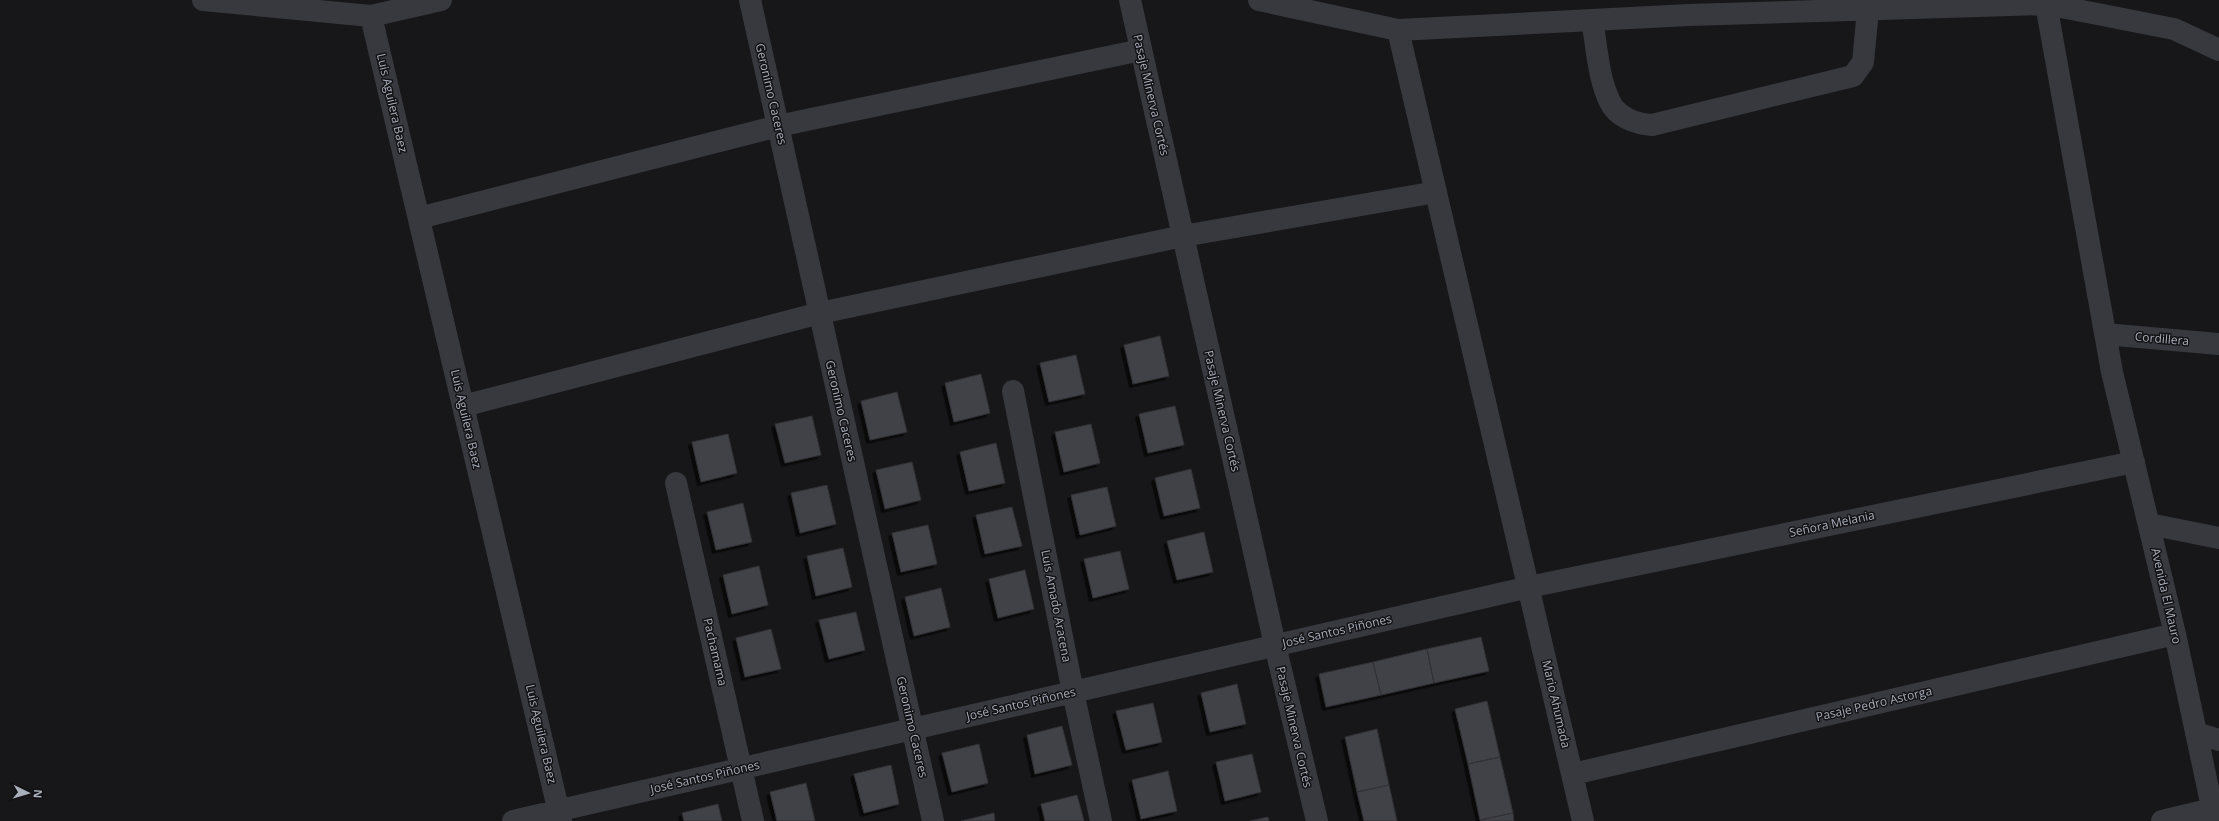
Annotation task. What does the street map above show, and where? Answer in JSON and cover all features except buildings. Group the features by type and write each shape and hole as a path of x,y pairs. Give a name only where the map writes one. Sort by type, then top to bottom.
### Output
{"street":[{"path":"203,0 314,5 371,16 441,0"},
{"name":"Geronimo Caceres","path":"750,0 933,821"},
{"name":"Pasaje Minerva Cortés","path":"1130,0 1275,645 1317,821"},
{"path":"1259,0 1398,30 1697,15 2046,4 2174,29 2219,50"},
{"name":"Avenida El Mauro","path":"2046,4 2112,372 2175,634 2214,815"},
{"path":"1592,20 1600,68 1610,103 1622,115 1637,124 1652,125 1853,76 1863,62 1868,10"},
{"name":"Luis Aguilera Baez","path":"371,16 560,816"},
{"name":"Mario Ahumada","path":"1398,30 1583,821"},
{"path":"419,218 778,126 1141,50"},
{"path":"463,406 820,313 1183,236 1436,192"},
{"name":"Cordillera","path":"2106,334 2219,344"},
{"name":"Luis Amado Aracena","path":"1013,391 1073,692 1101,821"},
{"name":"Señora Melania","path":"1529,587 2134,462"},
{"name":"Pachamama","path":"676,483 753,821"},
{"path":"2149,524 2219,538"},
{"name":"José Santos Piñones","path":"513,821 560,816 742,768 1529,587"},
{"name":"Pasaje Pedro Astorga","path":"1573,774 2175,634"},
{"path":"2196,733 2219,740"},
{"path":"2162,821 2214,815"}]}
